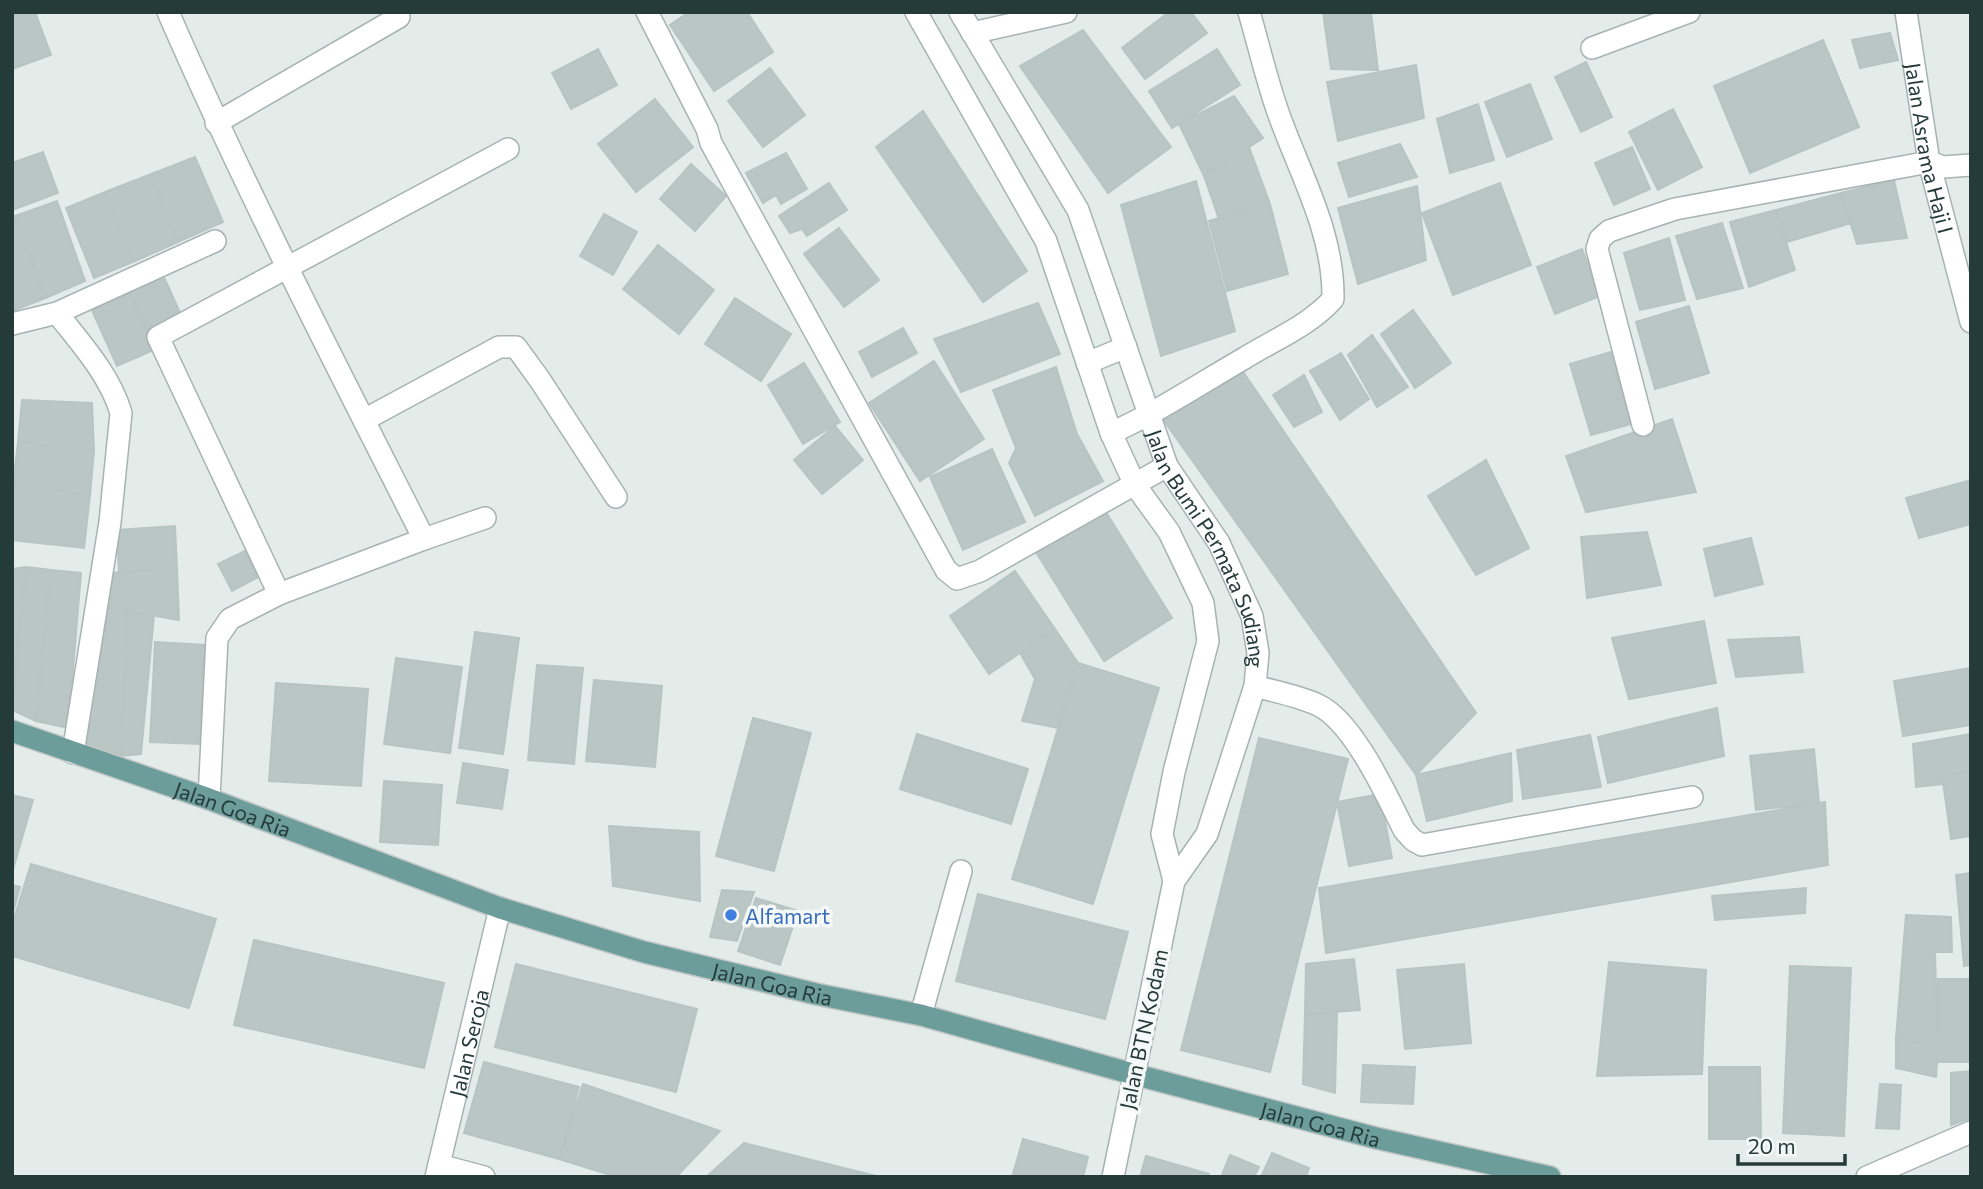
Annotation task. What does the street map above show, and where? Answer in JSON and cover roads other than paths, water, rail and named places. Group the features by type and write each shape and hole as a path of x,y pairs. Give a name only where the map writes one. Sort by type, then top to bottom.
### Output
{"main road":[{"name":"Jalan Goa Ria","path":"12,731 209,799 500,908 644,952 816,994 920,1014 1486,1170 1550,1177"}],"street":[{"path":"168,12 216,123 424,539"},
{"path":"647,12 707,129 711,143 946,570 957,579 974,574 1167,466"},
{"name":"Jalan Bumi Permata Sudiang","path":"916,12 1046,241 1111,433 1135,485 1169,533 1203,603 1208,641 1161,834 1174,881"},
{"name":"Jalan Bumi Permata Sudiang","path":"960,12 1079,210 1167,466 1219,543 1252,616 1258,653 1255,686 1207,834 1174,881"},
{"path":"972,33 1066,12"},
{"path":"1111,433 1150,415 1322,312 1333,299 1330,254 1305,176 1279,116 1249,12"},
{"path":"1592,48 1689,12"},
{"name":"Jalan Asrama Haji I","path":"1906,12 1929,162 1971,322"},
{"path":"216,123 399,17"},
{"path":"279,594 158,337 508,149"},
{"path":"1643,425 1597,249 1600,239 1609,230 1675,209 1929,162 1943,167 1971,165"},
{"path":"12,324 57,313 215,241"},
{"path":"57,313 97,364 117,396 121,413 110,522 74,753"},
{"path":"364,420 499,347 516,347 616,497"},
{"path":"1087,363 1126,347"},
{"path":"209,799 217,638 230,619 279,594 485,519"},
{"path":"1255,686 1319,705 1337,718 1368,761 1404,831 1422,845 1692,797"},
{"path":"920,1014 961,871"},
{"name":"Jalan BTN Kodam","path":"1113,1177 1174,881"},
{"name":"Jalan Seroja","path":"437,1171 500,908"},
{"path":"1867,1177 1971,1132"},
{"path":"437,1171 484,1177"}],"place":[{"name":"Alfamart","path":"731,915"}]}
